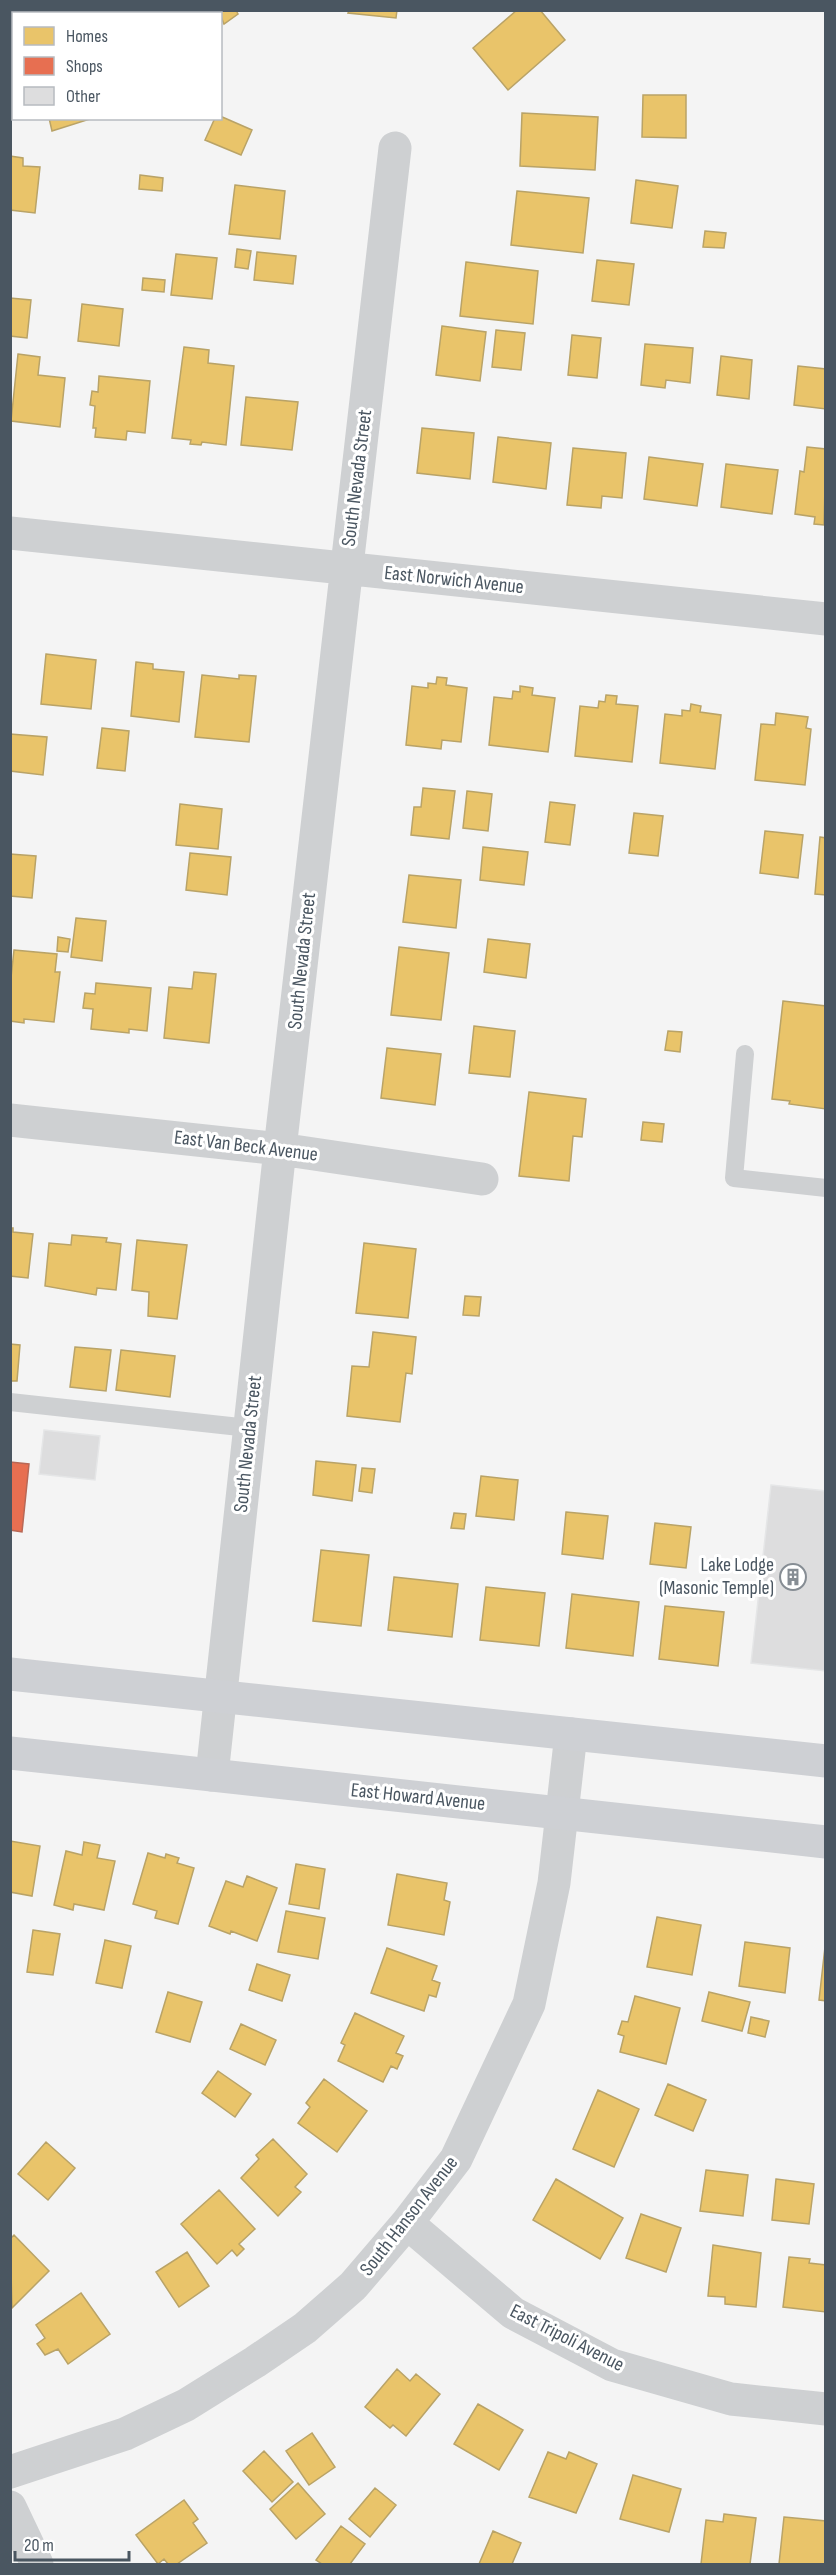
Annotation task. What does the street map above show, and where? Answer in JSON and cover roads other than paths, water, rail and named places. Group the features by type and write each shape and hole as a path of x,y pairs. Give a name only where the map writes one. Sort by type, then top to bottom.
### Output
{"main road":[{"path":"10,1674 825,1761"},
{"name":"East Howard Avenue","path":"10,1753 825,1842"}],"street":[{"name":"South Nevada Street","path":"212,1775 280,1149 395,147"},
{"name":"East Norwich Avenue","path":"10,533 825,619"},
{"name":"East Van Beck Avenue","path":"10,1119 280,1149 482,1179"},
{"name":"South Hanson Avenue","path":"10,2472 124,2434 186,2404 305,2328 353,2286 407,2223 456,2159 529,2004 554,1883 571,1734"},
{"name":"East Tripoli Avenue","path":"407,2223 513,2313 612,2365 730,2399 825,2409"},
{"path":"10,2507 37,2565"}],"lane":[{"path":"745,1054 734,1178 825,1188"},
{"path":"10,1402 249,1428"}],"place":[{"name":"Lake Lodge (Masonic Temple)","path":"793,1577"}]}
